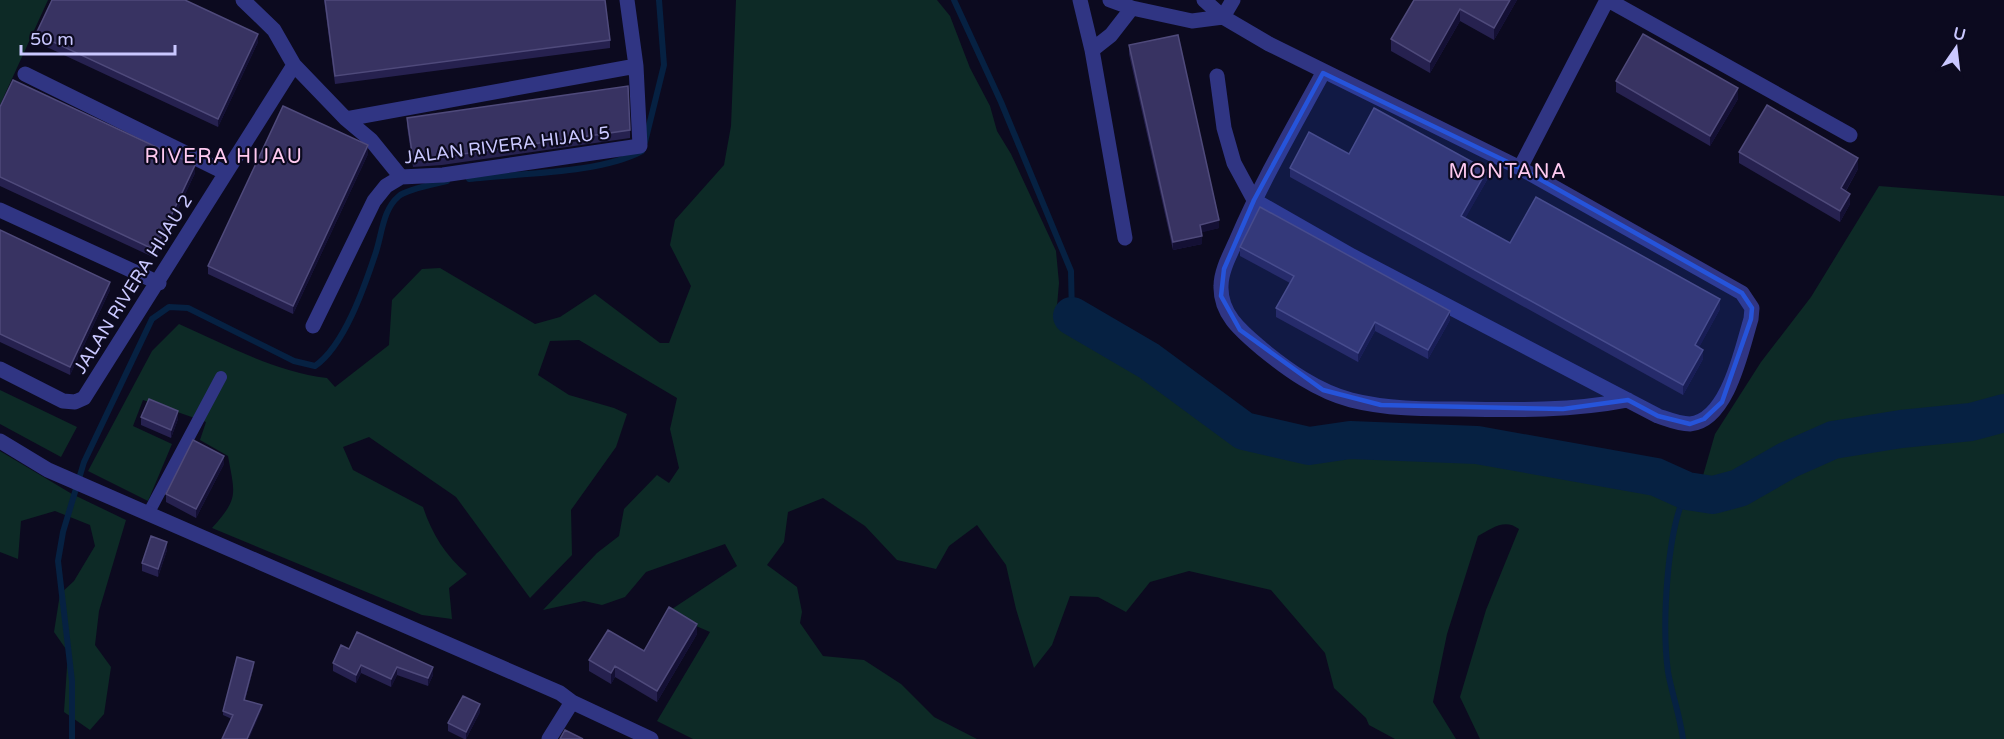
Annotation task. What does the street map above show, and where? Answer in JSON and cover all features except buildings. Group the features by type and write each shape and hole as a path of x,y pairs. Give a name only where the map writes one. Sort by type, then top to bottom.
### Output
{"street":[{"path":"243,0 274,30 294,65 346,119 371,140 401,177"},
{"name":"JALAN RIVERA HIJAU 5","path":"313,326 374,201 387,186 401,177 443,175 640,146 636,66 627,0"},
{"path":"1080,0 1092,50 1125,238"},
{"path":"1110,0 1132,8 1192,21 1223,17"},
{"path":"1204,0 1223,17 1323,73 1520,168 1742,293 1749,300 1751,319 1722,402 1704,419 1690,424 1658,416 1352,256 1254,200 1234,163 1224,128 1217,76"},
{"path":"1223,17 1233,0"},
{"path":"1520,168 1608,0 1850,135"},
{"path":"1092,50 1111,35 1132,8"},
{"name":"JALAN RIVERA HIJAU 2","path":"0,369 63,400 75,402 84,398 159,283 294,65"},
{"path":"346,119 636,66"},
{"path":"1323,73 1254,200 1222,276 1221,296 1226,312 1240,330 1287,368 1323,390 1351,400 1420,409 1563,409 1628,400"},
{"path":"25,74 226,173"},
{"path":"0,210 159,283"},
{"path":"0,441 48,470 560,693 572,702 651,739"},
{"path":"549,739 572,702"}],"lane":[{"path":"148,514 221,377"}],"highlighted area":[{"path":"1323,73 1520,168 1742,293 1752,308 1751,319 1722,402 1704,419 1690,424 1658,416 1628,400 1563,409 1381,405 1323,390 1240,330 1221,296 1224,269 1254,200"}],"green space":[{"path":"0,0 48,0 0,105"},
{"path":"736,0 937,0 950,16 970,68 990,106 997,131 1011,154 1056,251 1059,283 1057,306 1064,322 1085,337 1115,346 1183,400 1206,423 1240,440 1274,448 1326,455 1342,451 1382,450 1542,467 1614,480 1700,486 1715,434 1761,362 1811,297 1879,186 2004,196 2004,739 1480,739 1460,697 1486,610 1519,529 1509,524 1498,525 1478,536 1447,634 1433,702 1456,739 1395,739 1369,725 1366,718 1334,688 1325,653 1271,590 1189,571 1150,582 1126,612 1098,597 1070,596 1052,645 1034,668 1016,609 1006,565 977,525 949,546 936,569 897,560 865,526 823,498 788,512 784,542 767,565 797,587 802,612 800,623 823,656 864,660 901,684 934,717 977,739 693,739 657,721 710,632 666,613 737,566 725,544 646,572 625,597 602,605 584,601 543,610 597,553 619,536 624,509 657,475 669,483 679,468 670,429 677,398 579,340 550,341 538,375 569,395 627,414 616,447 571,510 572,555 530,598 456,497 369,437 343,447 353,470 423,507 440,544 467,574 449,588 452,619 422,615 212,528 227,510 233,495 233,488 228,456 200,440 206,422 143,400 133,426 172,444 148,501 88,471 152,351 179,324 270,364 307,375 327,378 335,387 389,345 392,300 422,269 440,268 535,324 560,317 595,294 660,343 669,343 691,286 670,245 675,220 724,165 731,126"},
{"path":"0,390 77,427 61,457 0,424"},
{"path":"0,451 72,494 126,520 99,611 95,645 111,667 104,714 90,730 64,712 68,652 54,632 60,594 74,581 95,546 90,525 55,511 21,521 18,559 0,552"}],"waterway":[{"path":"645,142 664,65 659,0"},
{"path":"954,0 1001,102 1071,271 1072,316"},
{"path":"469,179 581,168 624,159 642,151"},
{"path":"72,739 72,681 58,561 63,532 84,462 152,319 169,307 188,308 294,361 315,366 335,345 352,315 377,248 386,216 393,202 408,191 447,181"},
{"path":"1072,316 1149,361 1244,431 1309,446 1350,440 1477,445 1656,477 1687,491 1713,495 1739,488 1788,460 1833,440 1901,429 1971,422 2004,413"},
{"path":"1683,739 1668,672 1665,630 1670,554 1674,529 1687,491"}],"district":[{"name":"RIVERA HIJAU","path":"224,156"},
{"name":"MONTANA","path":"1508,171"}]}
